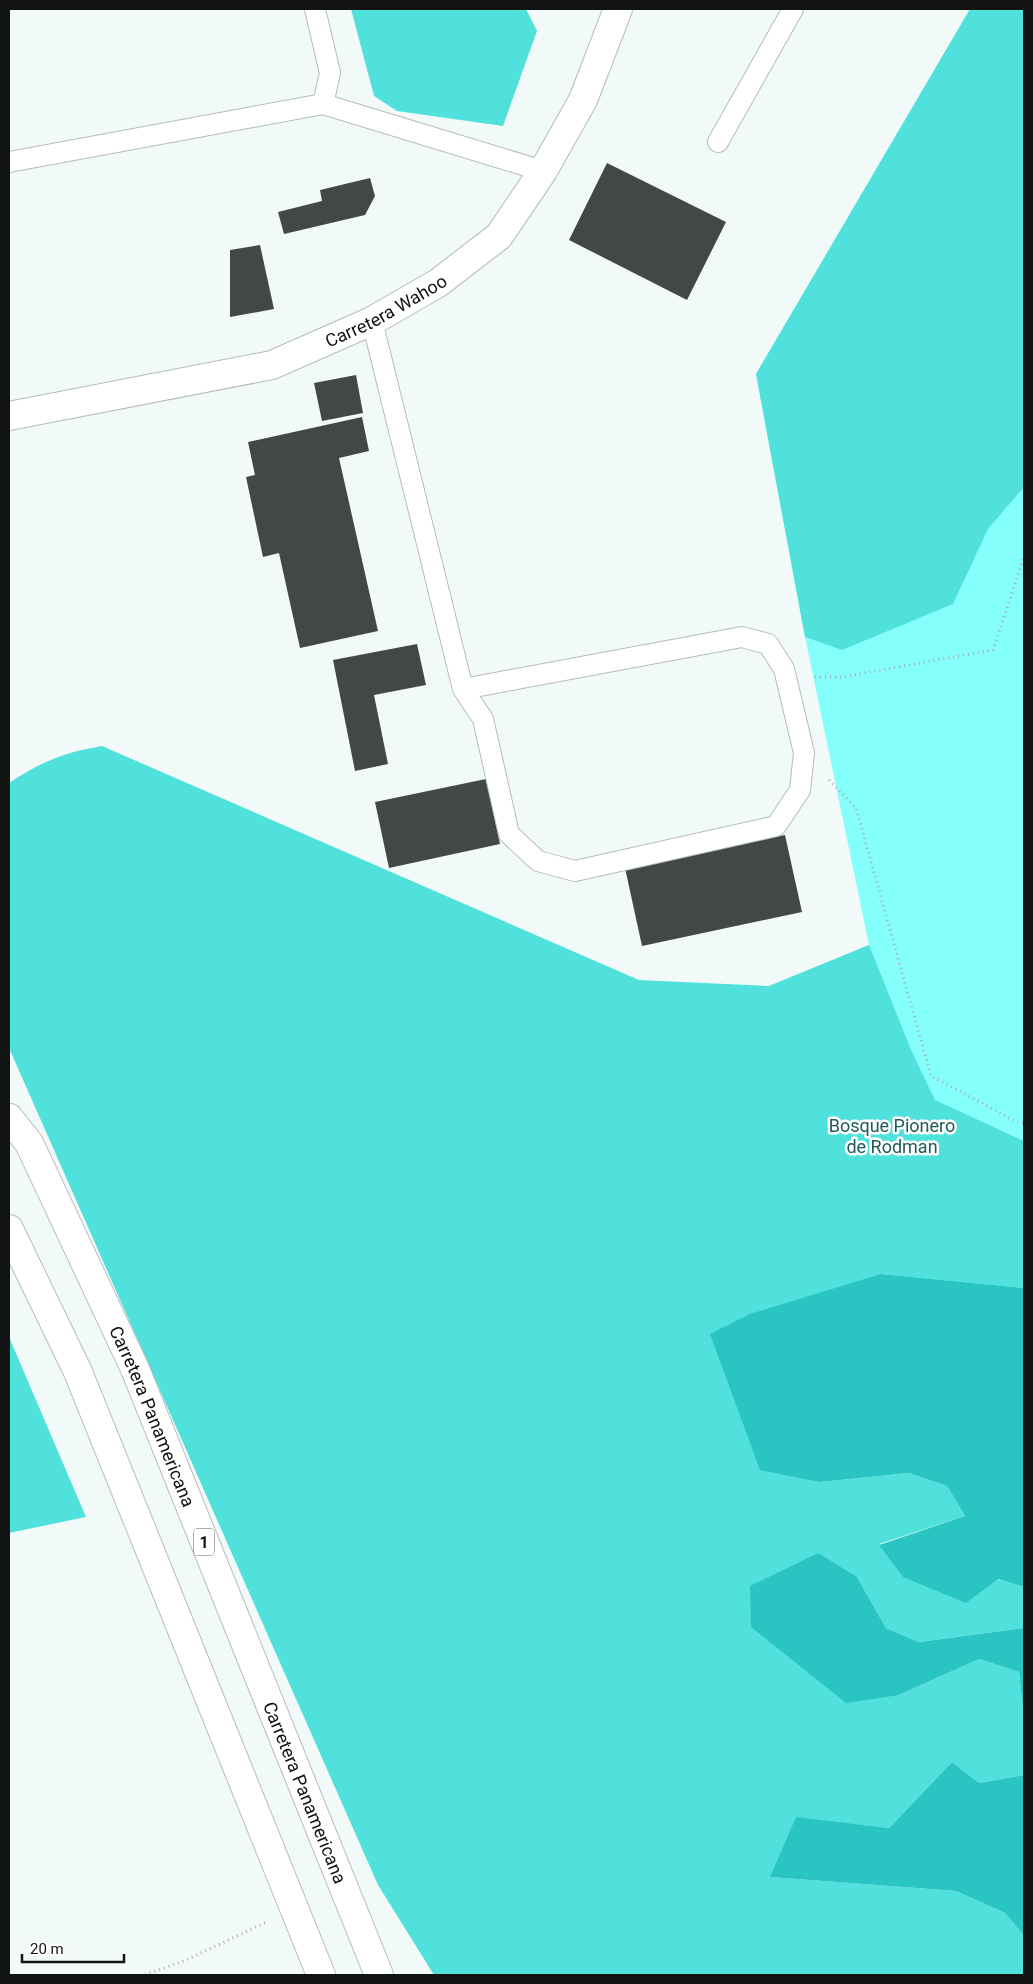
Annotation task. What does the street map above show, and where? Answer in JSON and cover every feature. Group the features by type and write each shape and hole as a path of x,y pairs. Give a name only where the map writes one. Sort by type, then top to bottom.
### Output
{"main road":[{"name":"Carretera Wahoo","path":"9,416 272,365 372,321 438,283 499,236 543,171 583,100 613,10"},
{"name":"Carretera Panamericana","path":"9,1118 29,1143 134,1368 379,1975"},
{"path":"9,1229 78,1372 321,1975"}],"lane":[{"path":"315,9 330,73 323,104"},
{"path":"718,142 793,9"},
{"path":"9,162 323,104 543,171"},
{"path":"372,321 463,689 483,720 509,834 538,861 575,872 776,826 800,790 804,753 787,677 768,644 742,637 463,689"}],"path":[{"path":"787,677 842,677 993,650 1024,557"},
{"path":"804,753 856,808 931,1076 1024,1123"},
{"path":"145,1975 186,1960 295,1909"}],"green space":[{"path":"351,9 526,9 537,31 503,126 397,111 374,96"},
{"name":"Bosque Pionero de Rodman","path":"970,9 1024,9 1024,1587 769,986 869,945 805,637 756,374"},
{"path":"970,9 1024,9 1024,487 988,529 953,604 842,650 805,637 756,374"},
{"path":"102,746 639,980 769,986 869,945 912,1052 935,1100 1024,1141 1024,1288 881,1274 820,1482 909,1473 947,1486 965,1516 879,1544 1024,1587 1024,1628 919,1642 886,1628 857,1577 899,1695 979,1659 1019,1672 1024,1719 1024,1775 979,1783 952,1762 889,1828 796,1818 771,1877 956,1891 1005,1913 1024,1936 1024,1975 434,1975 378,1885 9,1048 9,783 53,759"},
{"path":"9,1337 86,1517 9,1533"}],"shaded area":[{"path":"881,1274 1024,1288 1024,1587 998,1579 966,1603 903,1577 879,1545 965,1516 947,1486 909,1473 820,1482 760,1470 710,1334 750,1314"},
{"path":"818,1553 857,1577 886,1628 919,1642 1024,1628 1024,1719 1019,1672 979,1659 899,1695 846,1703 751,1627 750,1586"},
{"path":"952,1762 979,1783 1024,1775 1024,1936 1005,1913 956,1891 770,1877 796,1817 889,1828"}],"building":[{"path":"607,163 726,222 687,300 569,240"},
{"path":"370,178 375,196 365,215 284,234 278,212 322,201 320,190"},
{"path":"260,245 274,309 230,317 230,250"},
{"path":"356,375 363,413 322,421 314,383"},
{"path":"362,417 369,451 339,458 378,631 300,648 279,553 263,557 246,477 255,475 248,442"},
{"path":"417,644 426,685 374,695 388,764 355,771 333,660"},
{"path":"486,779 500,844 389,868 375,802"},
{"path":"785,835 802,912 642,946 625,868"}]}
